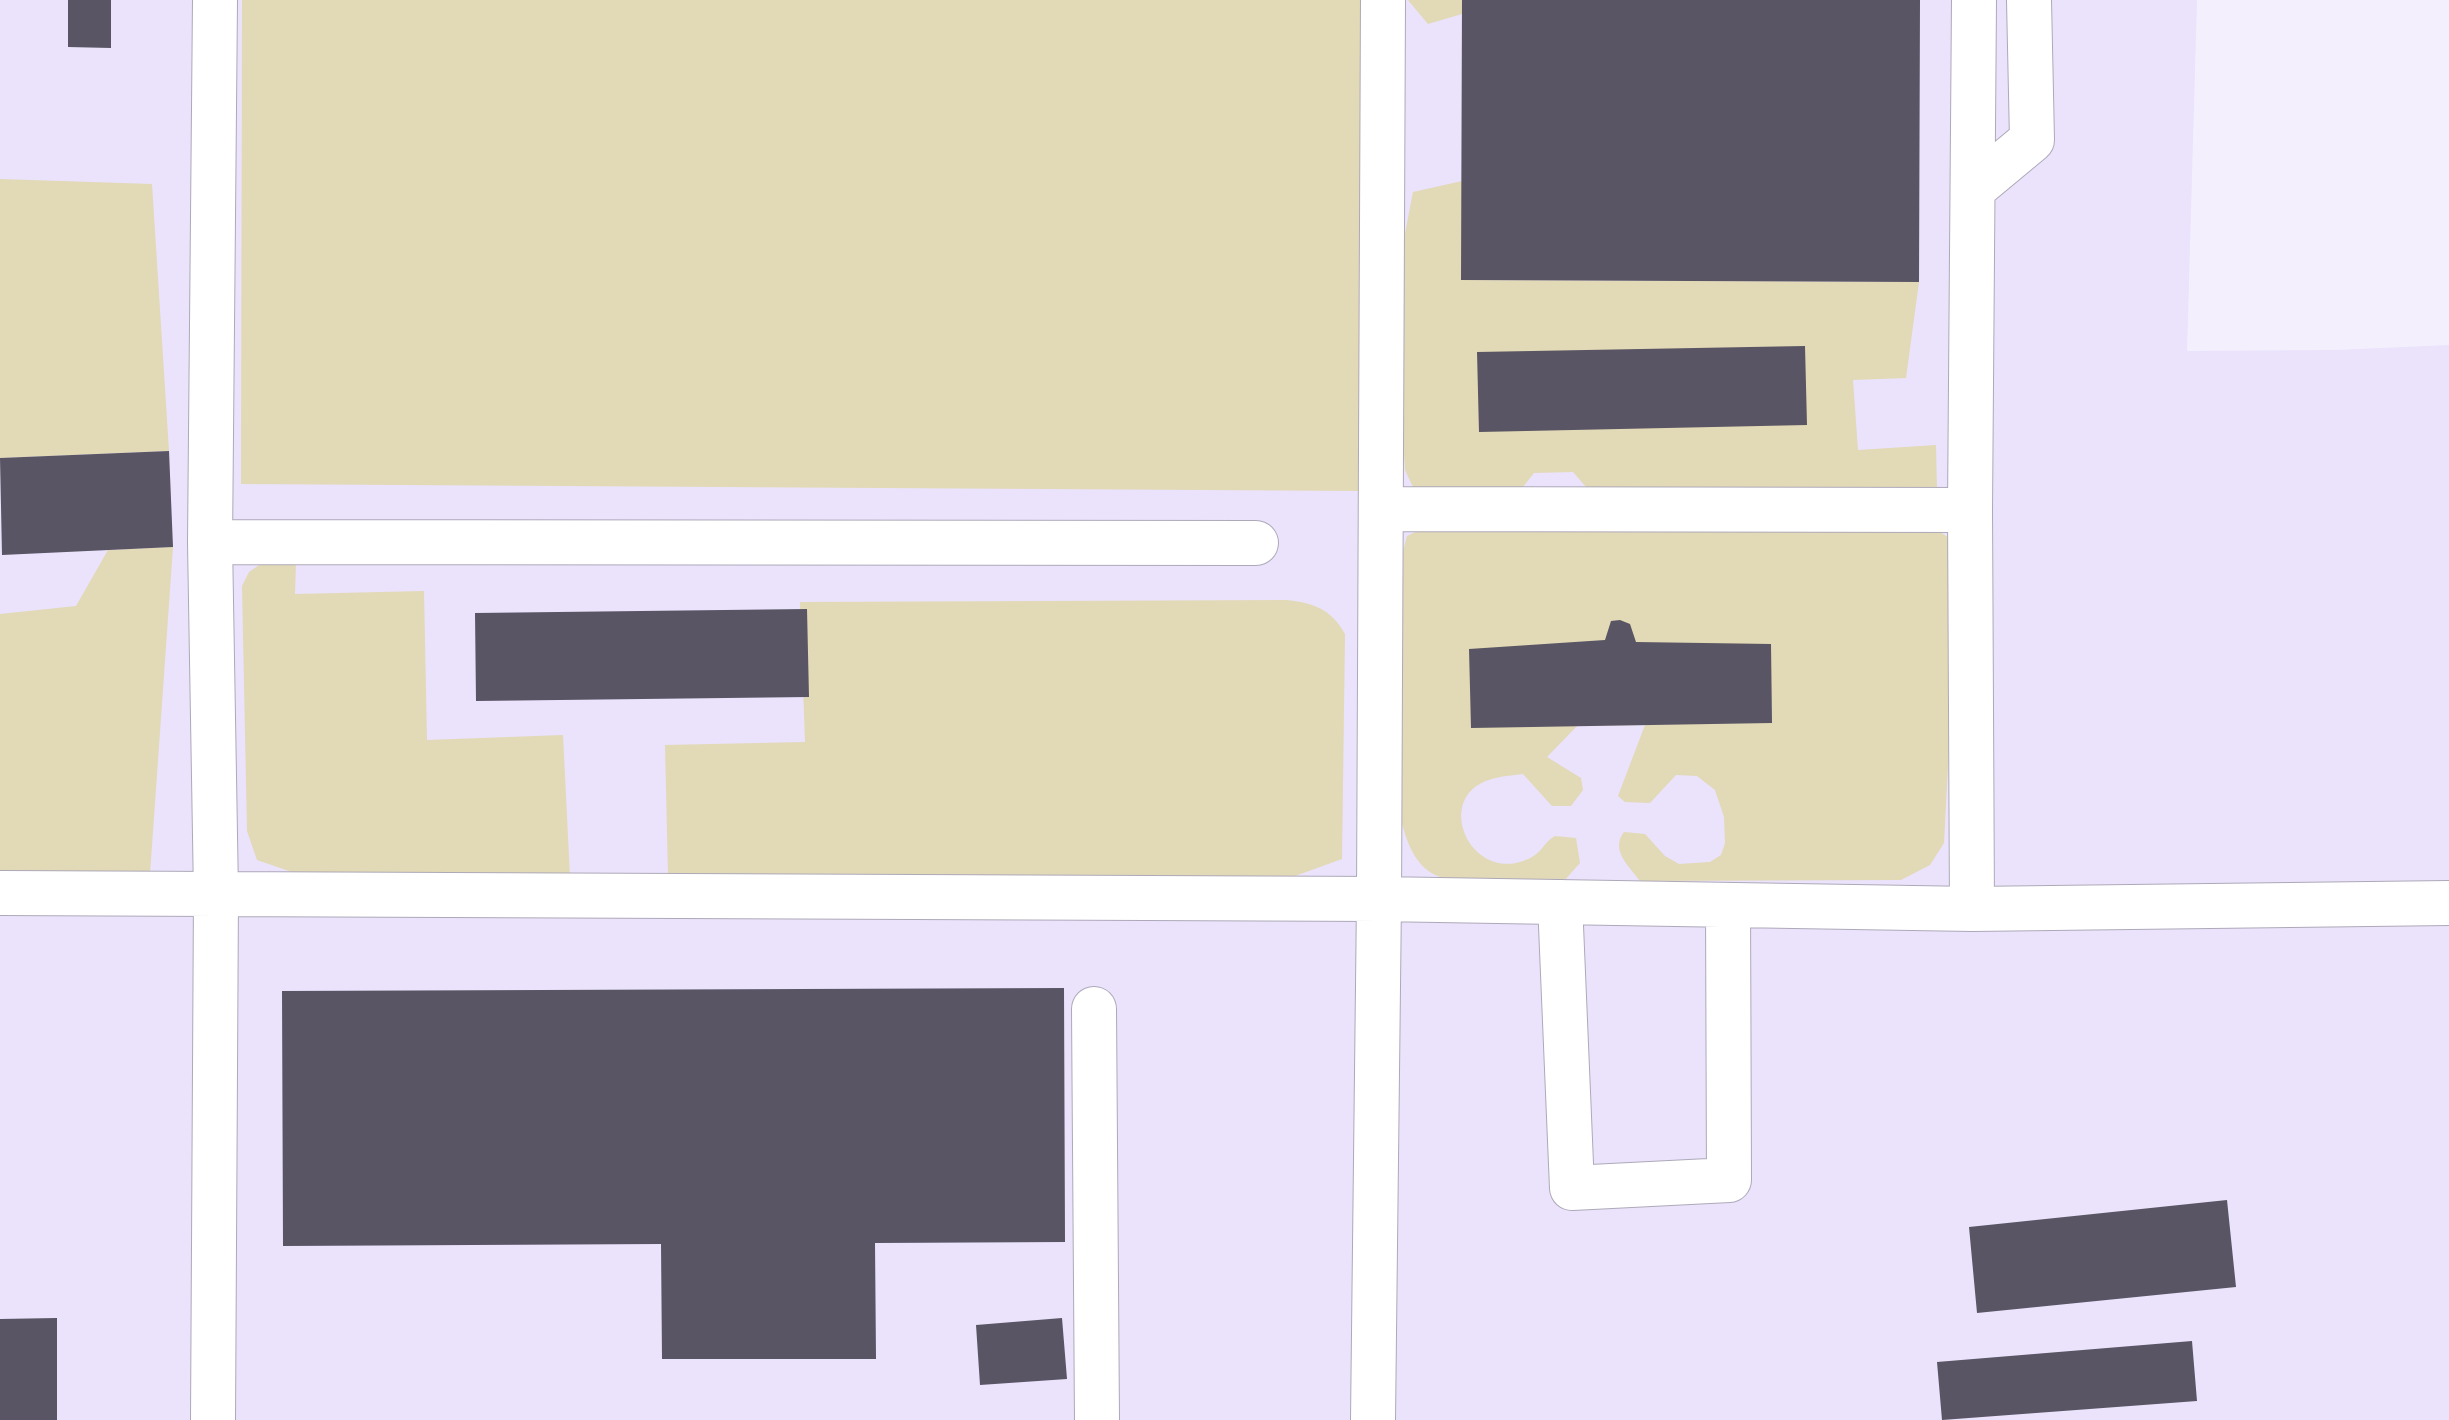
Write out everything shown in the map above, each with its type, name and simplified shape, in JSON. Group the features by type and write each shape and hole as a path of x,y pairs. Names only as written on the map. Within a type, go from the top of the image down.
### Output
{"lane":[{"path":"193,1420 213,1420 216,894 210,542 215,0"},
{"path":"1373,1420 1383,0"},
{"path":"1972,909 1970,510 1974,0"},
{"path":"1973,189 2032,140 2029,0"},
{"path":"1381,509 1970,510"},
{"path":"210,542 1256,543"},
{"path":"0,893 1379,899 1972,909 2449,903"},
{"path":"1560,902 1572,1188 1729,1180 1728,905"},
{"path":"1094,1009 1097,1420"}],"shaded area":[{"path":"0,0 2197,0 2187,351 2336,350 2449,345 2449,1420 0,1420"},
{"path":"242,0 1365,0 1362,491 241,484"},
{"path":"1408,0 1462,0 1462,14 1428,24"},
{"path":"0,179 152,184 169,451 0,458"},
{"path":"1462,181 1462,280 1919,282 1906,378 1853,380 1858,450 1936,445 1937,491 1593,495 1573,472 1534,473 1515,497 1434,495 1413,487 1405,470 1402,424 1403,244 1413,192"},
{"path":"1431,525 1936,529 1952,540 1959,555 1944,843 1930,865 1901,880 1640,881 1620,851 1620,839 1624,832 1645,834 1665,856 1679,864 1710,862 1721,855 1725,843 1724,817 1715,790 1697,776 1676,775 1650,803 1625,802 1618,796 1645,725 1577,726 1547,757 1581,778 1583,790 1571,806 1552,806 1523,774 1486,781 1475,787 1465,799 1461,814 1463,829 1481,855 1496,862 1513,863 1532,857 1555,836 1576,838 1580,863 1563,882 1472,883 1454,881 1426,869 1412,850 1399,813 1401,559 1407,536"},
{"path":"173,547 150,874 0,871 0,614 76,606 108,550"},
{"path":"268,559 296,562 295,594 424,591 427,740 563,735 570,877 312,879 257,860 247,831 242,586 249,572"},
{"path":"1286,600 1305,603 1328,613 1345,634 1342,859 1295,876 668,877 665,745 805,742 800,602"}],"building":[{"path":"68,0 111,0 111,48 68,47"},
{"path":"1462,0 1920,0 1919,282 1461,280"},
{"path":"1805,346 1807,425 1479,432 1477,352"},
{"path":"169,451 173,547 2,555 0,458"},
{"path":"807,609 809,697 476,701 475,613"},
{"path":"1611,621 1630,624 1636,642 1771,644 1772,723 1471,728 1469,649 1605,640"},
{"path":"1064,988 1065,1242 875,1243 876,1359 662,1359 661,1244 283,1246 282,991"},
{"path":"2227,1200 2236,1287 1977,1313 1969,1227"},
{"path":"57,1318 57,1420 0,1420 0,1319"},
{"path":"1062,1318 1067,1379 980,1385 976,1325"},
{"path":"2192,1341 2197,1401 1942,1420 1937,1362"}]}
